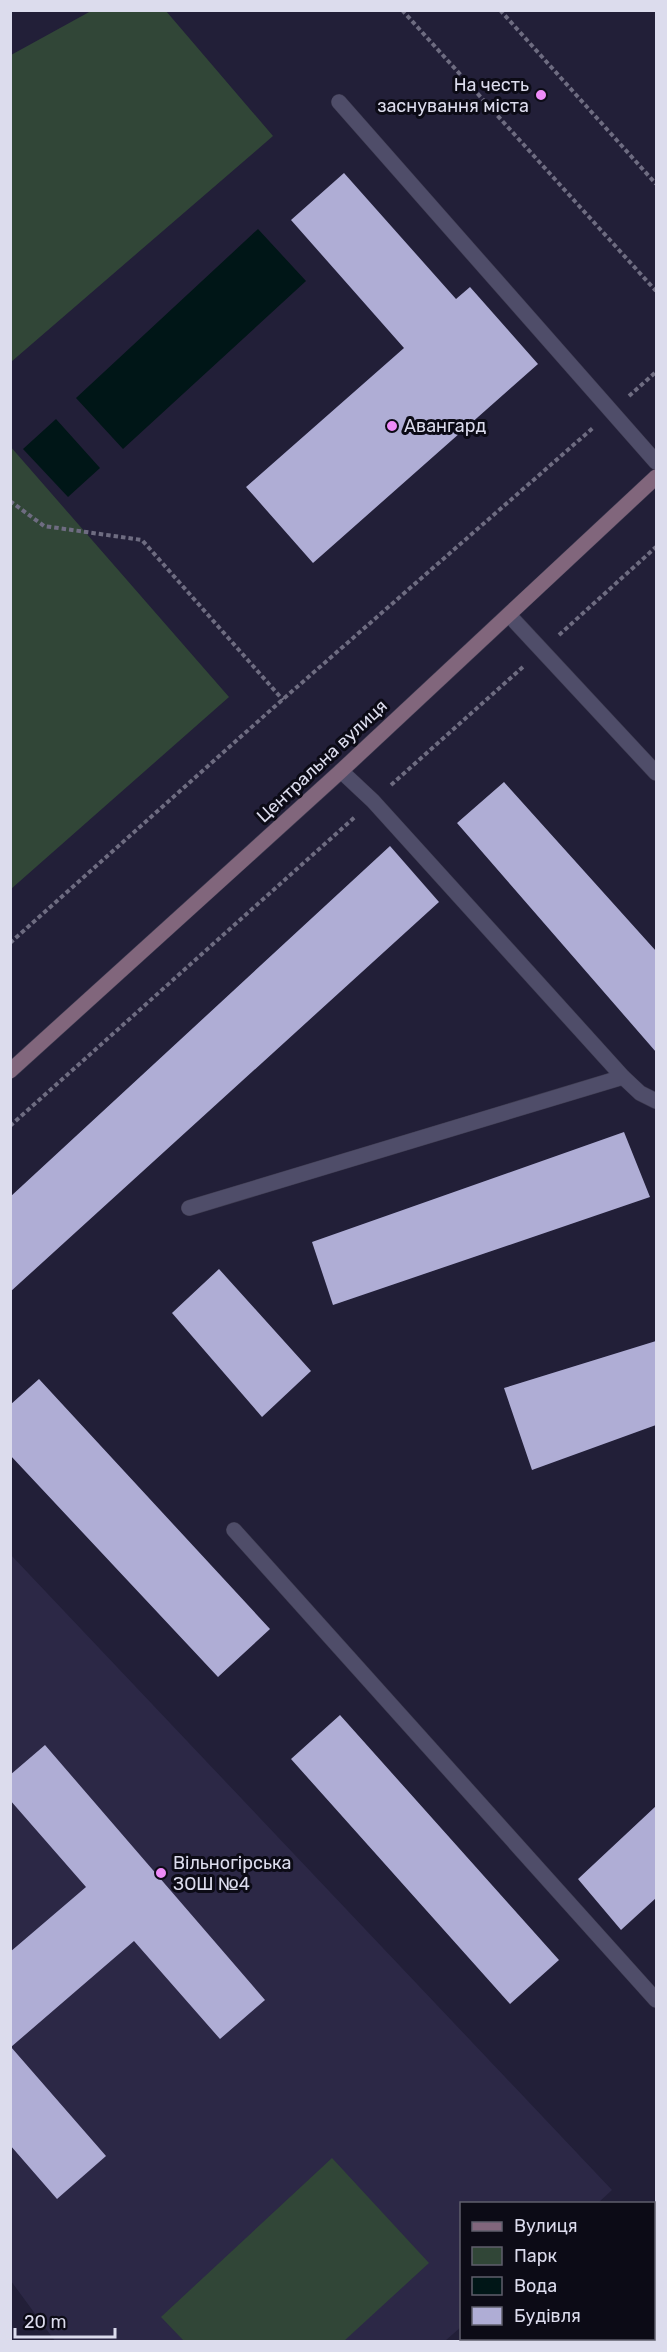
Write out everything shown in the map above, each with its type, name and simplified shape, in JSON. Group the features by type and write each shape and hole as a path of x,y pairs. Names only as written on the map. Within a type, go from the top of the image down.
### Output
{"main road":[{"name":"Центральна вулиця","path":"10,1071 341,771 657,477"}],"street":[{"path":"339,102 657,462"},
{"path":"509,615 657,773"},
{"path":"341,771 373,801 623,1077 640,1093 657,1101"},
{"path":"189,1208 623,1077"},
{"path":"234,1530 657,2000"}],"path":[{"path":"402,10 657,291"},
{"path":"500,10 657,184"},
{"path":"10,944 283,700 657,372"},
{"path":"10,501 44,526 142,540 283,700"},
{"path":"10,1126 657,548"}],"shaded area":[{"name":"Вільногірська ЗОШ №4","path":"11,1555 612,2190 599,2202 460,2202 460,2328 445,2341 55,2341 11,2281"}],"green space":[{"path":"91,11 166,11 273,136 11,362 11,55"},
{"path":"10,446 229,697 11,889 10,889"},
{"path":"332,2158 429,2263 344,2341 184,2341 161,2317"}],"water":[{"path":"258,229 306,281 123,449 76,398"},
{"path":"56,419 100,468 68,497 23,449"}],"building":[{"name":"Авангард","path":"344,173 456,299 470,287 538,364 313,563 246,487 404,348 291,220"},
{"path":"504,782 656,951 656,1052 457,823"},
{"path":"390,846 439,902 10,1292 10,1197"},
{"path":"624,1132 650,1197 333,1305 312,1242"},
{"path":"219,1269 311,1371 262,1417 172,1313"},
{"path":"656,1341 656,1425 532,1470 504,1388"},
{"path":"39,1379 270,1629 218,1677 10,1455 10,1405"},
{"path":"340,1715 559,1960 510,2004 291,1759"},
{"path":"45,1745 265,2000 220,2039 134,1941 11,2047 106,2156 57,2199 10,2145 10,1952 86,1887 10,1800 10,1775"},
{"path":"656,1806 656,1898 621,1930 578,1879"}],"place":[{"name":"На честь заснування міста","path":"541,95"},
{"name":"Авангард","path":"392,426"},
{"name":"Вільногірська ЗОШ №4","path":"161,1873"}]}
